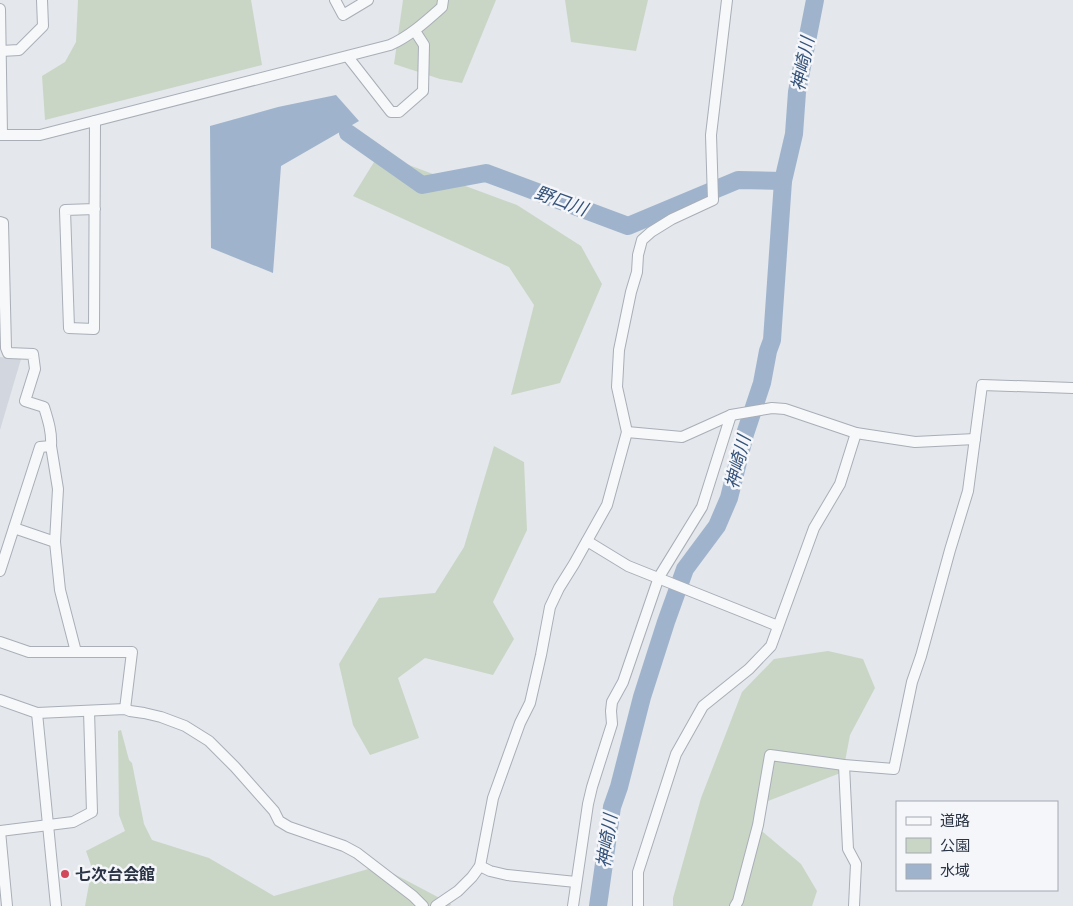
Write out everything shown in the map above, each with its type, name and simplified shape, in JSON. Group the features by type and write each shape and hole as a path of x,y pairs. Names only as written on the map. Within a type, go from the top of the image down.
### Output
{"street":[{"path":"1,51 19,50 43,26 42,0"},
{"path":"335,0 344,15 368,0"},
{"path":"0,9 1,136 40,135 390,46 415,31 442,7 442,0"},
{"path":"436,906 458,891 480,866 493,798 520,723 530,703 538,672 550,606 558,588 607,506 627,432 617,388 619,350 631,292 638,272 638,255 642,240 672,219 713,200 711,135 727,0"},
{"path":"348,57 391,112 399,112 423,91 424,45 415,31"},
{"path":"95,121 95,209 94,329 69,328 65,210 95,209"},
{"path":"0,222 3,223 3,347 8,353 33,354 34,369 25,401 44,407 52,438 51,446 58,489 55,542 60,590 76,652"},
{"path":"735,906 738,901 758,825 770,755 894,769 912,682 968,491 982,385 1073,388"},
{"path":"627,432 682,437 730,415 772,408 785,409 856,433 915,442 975,439"},
{"path":"573,906 588,804 612,724 612,702 624,682 659,577 702,507 730,415"},
{"path":"638,906 638,872 676,754 703,706 749,669 771,646 814,528 840,484 856,433"},
{"path":"0,571 40,447 51,446"},
{"path":"14,528 55,542"},
{"path":"587,541 628,566 778,626"},
{"path":"0,642 29,652 132,652 125,709"},
{"path":"0,700 37,713 125,709 161,717 185,726 209,740 274,811 280,821 289,827 344,846 357,853 414,896 423,906"},
{"path":"7,906 0,831 73,822 92,812 89,711"},
{"path":"37,713 56,906"},
{"path":"844,764 848,849 856,864 854,906"},
{"path":"480,866 490,872 507,875 576,882"}],"shaded area":[{"path":"0,357 21,359 0,430"}],"green space":[{"path":"78,0 251,0 262,65 45,120 42,76 65,62 76,42"},
{"path":"403,0 496,0 462,83 440,79 394,64"},
{"path":"565,0 648,0 636,51 571,42"},
{"path":"379,154 517,205 581,246 602,284 560,383 511,395 534,305 509,267 353,196"},
{"path":"494,446 524,462 527,530 493,602 514,639 493,675 425,658 398,678 419,738 370,755 353,725 339,664 379,598 435,593 464,547"},
{"path":"828,651 863,659 875,688 850,735 843,772 768,801 758,828 801,864 817,891 812,906 673,906 673,898 701,798 742,692 774,659"},
{"path":"121,730 129,760 132,763 144,824 152,840 209,858 274,896 379,866 451,904 450,906 85,906 92,868 86,851 125,831 119,815 118,731"}],"water":[{"path":"336,95 359,121 281,166 273,273 211,248 210,126 278,107"}],"waterway":[{"name":"神崎川","path":"598,906 612,807 642,697 685,569 717,526 729,498 745,434 762,383 772,340 783,181 794,134 797,92 815,0"},
{"name":"野口川","path":"348,133 422,185 486,173 628,226 738,180 783,181"}],"place":[{"name":"七次台会館","path":"65,874"}]}
